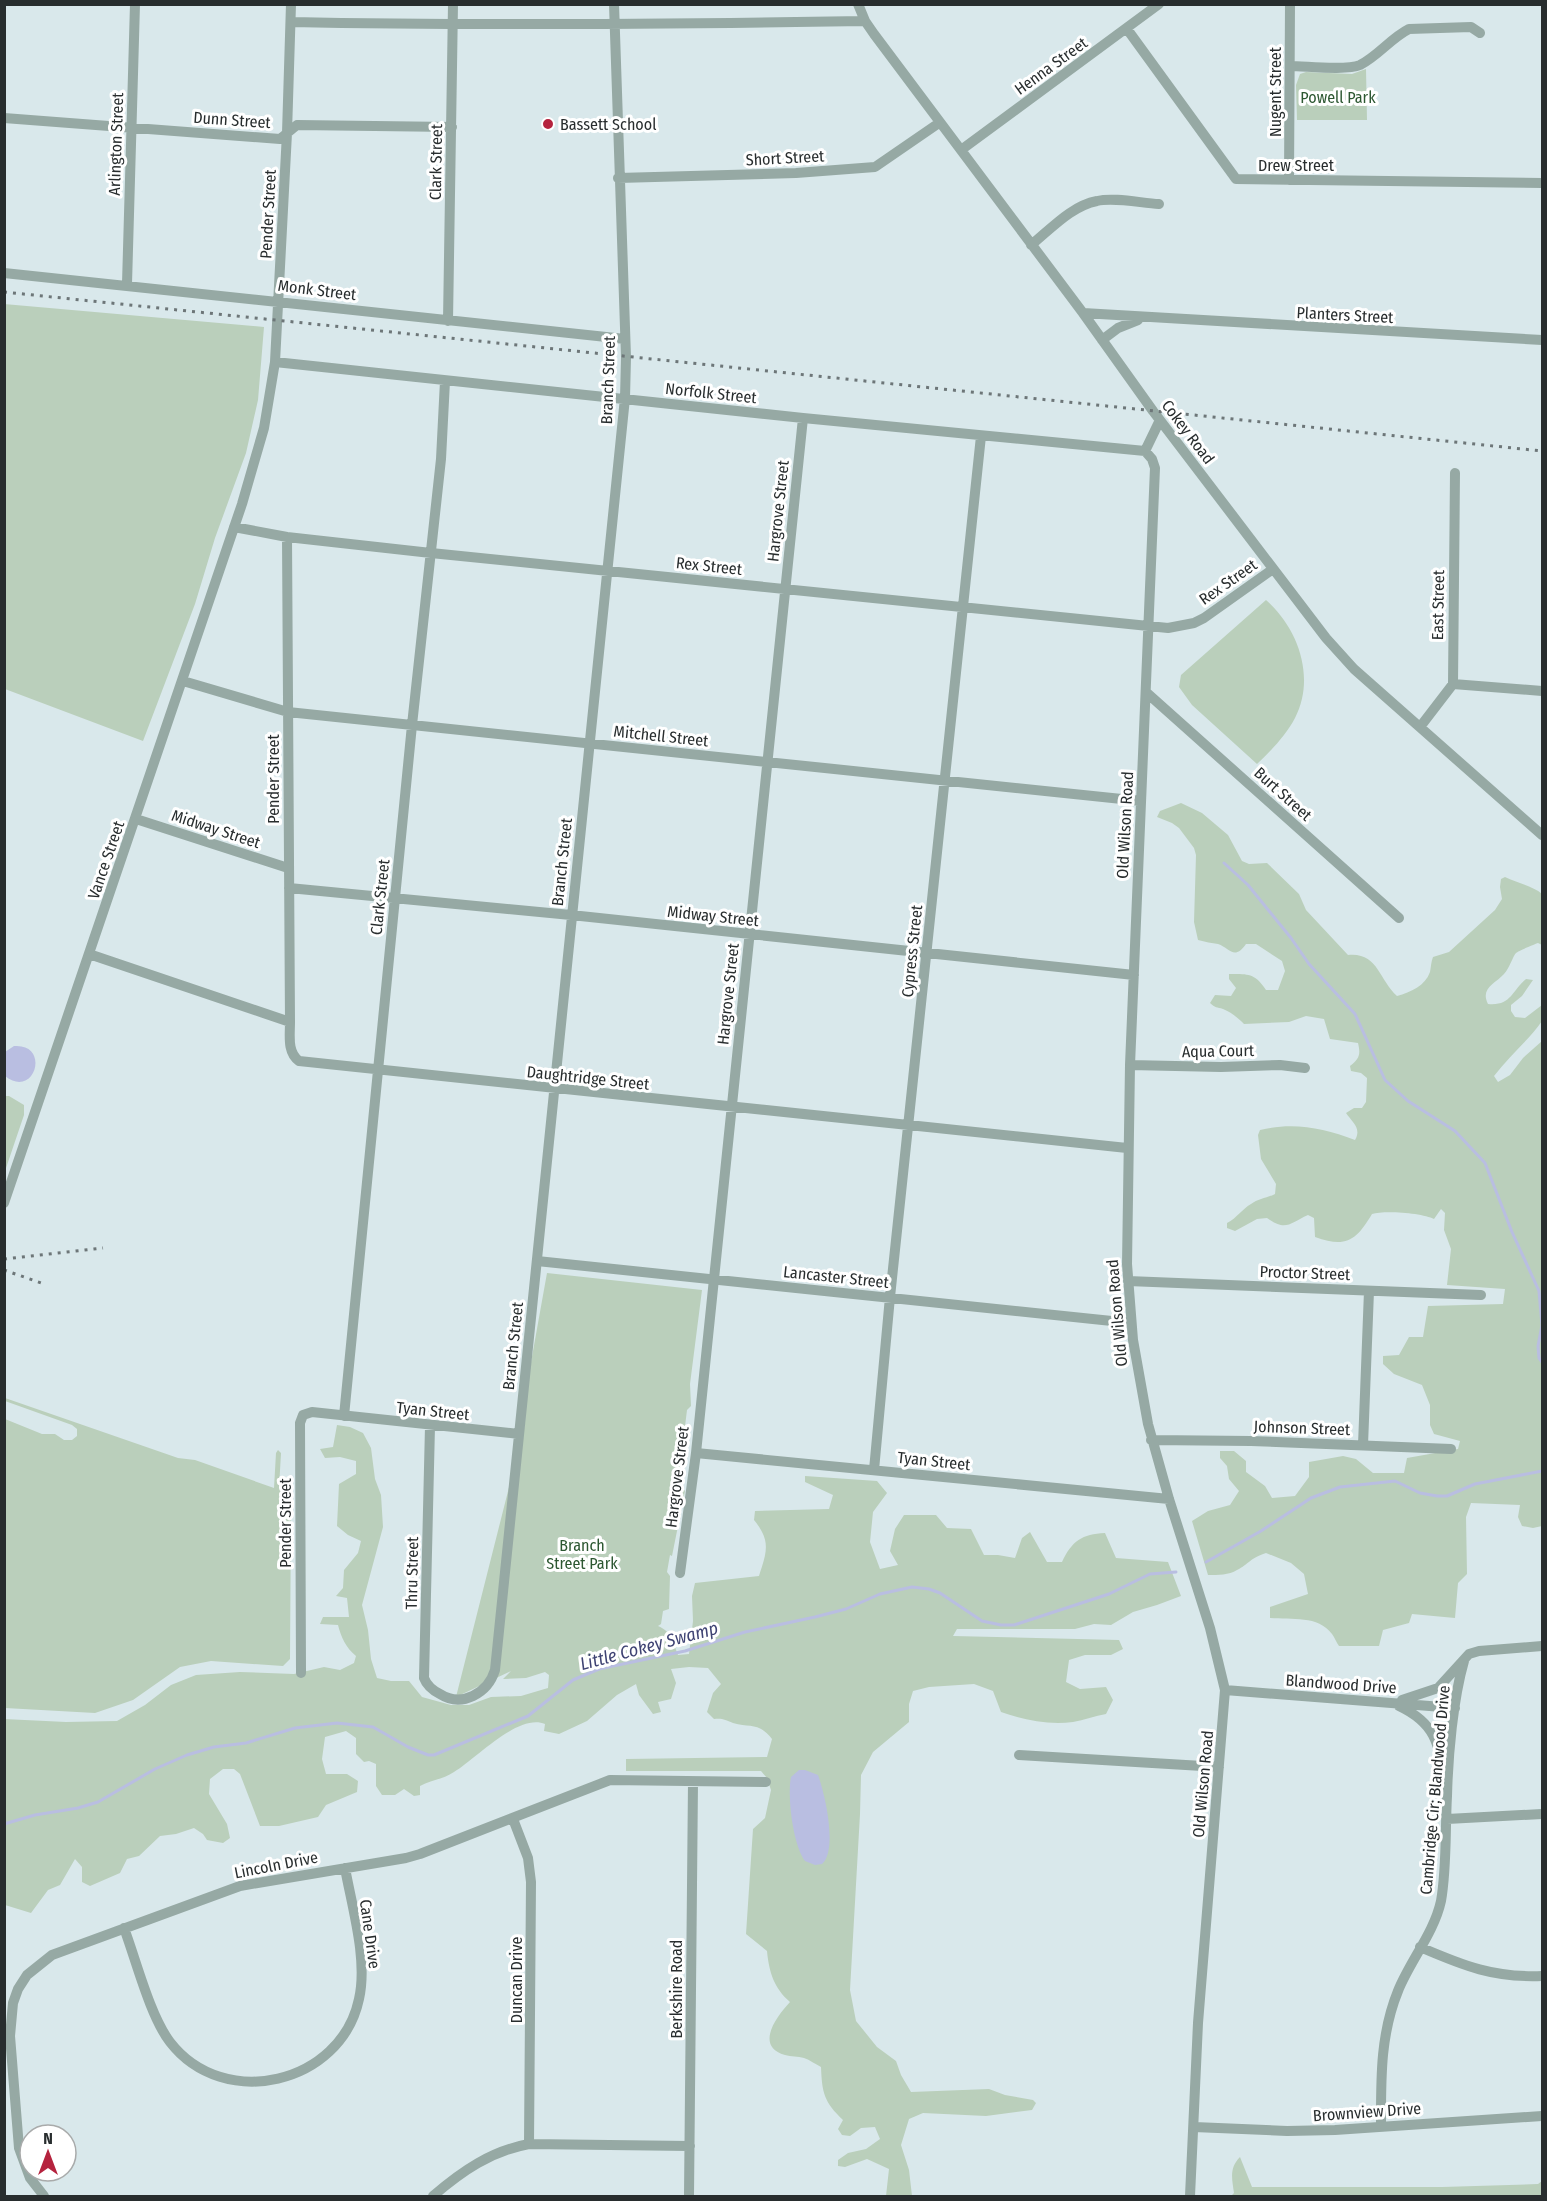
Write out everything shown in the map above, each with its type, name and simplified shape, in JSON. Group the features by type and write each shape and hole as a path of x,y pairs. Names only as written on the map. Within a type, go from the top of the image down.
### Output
{"street":[{"name":"Arlington Street","path":"127,284 135,4"},
{"name":"Pender Street","path":"234,527 264,428 275,362 291,4"},
{"name":"Clark Street","path":"448,321 453,4"},
{"name":"Branch Street","path":"458,1700 472,1697 483,1689 492,1681 495,1670 625,398 614,4"},
{"name":"Cokey Road","path":"858,4 865,21 939,123 1083,313 1160,420 1340,655 1542,835"},
{"name":"Henna Street","path":"961,150 1159,4"},
{"name":"Nugent Street","path":"1289,180 1290,4"},
{"path":"292,21 454,25 865,21"},
{"path":"1290,66 1349,67 1359,65 1400,33 1409,29 1471,27 1480,33"},
{"name":"Drew Street","path":"1127,29 1236,179 1542,183"},
{"name":"Dunn Street","path":"4,118 280,139 297,124 452,127"},
{"name":"Short Street","path":"618,178 754,175 874,167 939,123"},
{"path":"1031,245 1072,211 1085,204 1099,200 1159,204"},
{"name":"Monk Street","path":"4,273 127,284 625,339"},
{"name":"Planters Street","path":"1083,313 1542,340"},
{"name":"Planters Street","path":"1102,340 1126,324 1147,318"},
{"name":"Norfolk Street","path":"275,362 803,418 1145,451"},
{"name":"Clark Street","path":"344,1416 431,553 445,381"},
{"name":"Hargrove Street","path":"680,1573 696,1453 803,418"},
{"path":"1145,451 1160,420"},
{"name":"Cypress Street","path":"874,1470 890,1297 981,436"},
{"name":"Old Wilson Road","path":"1145,451 1152,459 1155,468 1127,1148 1128,1281 1136,1359 1151,1440 1210,1628 1225,1690 1198,2023 1190,2196"},
{"name":"East Street","path":"1452,684 1455,473"},
{"name":"Rex Street","path":"234,527 287,537 431,553 1168,628 1194,623 1273,569"},
{"name":"Vance Street","path":"4,1203 234,527"},
{"name":"Pender Street","path":"287,537 290,1022"},
{"name":"Mitchell Street","path":"183,681 288,712 1141,801"},
{"path":"1420,727 1452,684 1542,691"},
{"name":"Burt Street","path":"1147,693 1399,918"},
{"name":"Midway Street","path":"136,819 288,868"},
{"name":"Midway Street","path":"289,888 571,915 1134,975"},
{"path":"89,954 290,1022"},
{"name":"Daughtridge Street","path":"290,1022 290,1051 299,1061 1127,1148"},
{"name":"Aqua Court","path":"1130,1065 1221,1067 1280,1065 1305,1068"},
{"name":"Lancaster Street","path":"537,1261 1131,1323"},
{"name":"Proctor Street","path":"1128,1281 1481,1295"},
{"path":"1364,1445 1369,1291"},
{"name":"Pender Street","path":"301,1672 300,1423 303,1415 312,1412 344,1416"},
{"name":"Tyan Street","path":"344,1416 519,1434"},
{"name":"Thru Street","path":"430,1426 424,1678 426,1684 437,1693 458,1700"},
{"name":"Johnson Street","path":"1151,1440 1451,1449"},
{"name":"Tyan Street","path":"696,1453 1168,1499"},
{"path":"1390,1702 1416,1697 1438,1688 1469,1654 1479,1651 1542,1646"},
{"name":"Cambridge Cir; Blandwood Drive","path":"1381,2126 1381,2070 1386,2033 1398,1991 1436,1919 1440,1902 1455,1708 1464,1661"},
{"name":"Blandwood Drive","path":"1225,1690 1455,1708"},
{"path":"1390,1702 1414,1714 1431,1729 1438,1747 1447,1796"},
{"path":"1019,1755 1219,1767"},
{"name":"Lincoln Drive","path":"44,2196 30,2178 20,2148 10,2036 13,2003 18,1989 27,1975 52,1954 240,1886 406,1858 513,1820 610,1780 766,1782"},
{"name":"Berkshire Road","path":"689,2196 693,1782"},
{"path":"1447,1819 1542,1814"},
{"name":"Duncan Drive","path":"513,1820 528,1857 531,1882 530,2144"},
{"name":"Cane Drive","path":"124,1928 161,2030 183,2057 220,2077 239,2082 259,2083 279,2079 297,2074 315,2064 331,2051 354,2018 360,1997 360,1951 345,1868"},
{"path":"1420,1947 1496,1975 1542,1976"},
{"name":"Brownview Drive","path":"1194,2127 1287,2131 1335,2130 1542,2116"},
{"path":"433,2196 482,2159 516,2146 530,2144 690,2146"}],"green space":[{"name":"Powell Park","path":"1366,69 1367,120 1297,120 1296,85 1300,74 1306,72 1352,74"},
{"path":"4,304 264,327 258,400 246,453 215,538 195,604 143,741 5,689"},
{"path":"1266,600 1287,624 1295,639 1300,654 1304,686 1295,718 1278,743 1257,764 1192,705 1179,687 1181,675"},
{"path":"1181,803 1202,813 1228,835 1242,861 1249,864 1267,863 1299,894 1306,910 1348,955 1358,955 1372,962 1397,996 1421,985 1428,977 1433,957 1449,952 1495,910 1502,899 1501,879 1505,877 1542,894 1542,945 1538,943 1516,953 1506,972 1487,990 1486,999 1488,1004 1502,1003 1526,979 1533,980 1522,996 1511,1005 1511,1011 1515,1017 1525,1018 1542,1005 1542,1021 1494,1076 1498,1082 1510,1075 1523,1058 1542,1041 1542,1526 1533,1528 1522,1526 1518,1517 1520,1505 1471,1503 1466,1517 1467,1574 1458,1583 1455,1618 1412,1614 1409,1623 1383,1630 1379,1646 1339,1646 1332,1634 1320,1624 1304,1620 1270,1618 1270,1607 1308,1594 1304,1574 1291,1563 1266,1553 1234,1572 1208,1575 1192,1521 1208,1511 1230,1505 1239,1491 1229,1479 1227,1466 1220,1458 1220,1451 1234,1451 1246,1461 1246,1472 1265,1486 1272,1498 1295,1496 1309,1477 1309,1462 1343,1456 1356,1459 1373,1473 1404,1473 1407,1458 1458,1449 1460,1441 1434,1434 1430,1425 1430,1405 1422,1385 1394,1374 1383,1364 1383,1356 1399,1355 1409,1337 1423,1337 1428,1306 1503,1304 1505,1289 1447,1285 1451,1249 1444,1230 1445,1213 1441,1209 1434,1219 1403,1213 1372,1214 1361,1231 1342,1242 1315,1237 1314,1218 1308,1215 1288,1225 1279,1225 1267,1218 1257,1219 1235,1231 1227,1228 1227,1223 1248,1206 1275,1194 1276,1184 1261,1159 1258,1135 1260,1130 1297,1126 1331,1132 1355,1140 1357,1129 1346,1113 1354,1108 1362,1108 1366,1102 1367,1078 1361,1073 1351,1071 1350,1066 1358,1056 1358,1043 1330,1039 1324,1019 1306,1016 1289,1022 1244,1024 1229,1012 1210,1003 1215,995 1231,996 1236,988 1229,979 1229,974 1254,977 1266,990 1278,990 1285,971 1282,961 1256,944 1246,944 1235,953 1218,944 1198,940 1194,922 1196,855 1194,848 1179,828 1157,817 1160,811"},
{"path":"5,1096 24,1105 24,1115 5,1171"},
{"name":"Branch Street Park","path":"547,1273 702,1290 690,1384 691,1406 687,1410 678,1483 685,1491 667,1572 670,1576 669,1609 663,1611 661,1624 658,1626 669,1634 678,1655 689,1654 693,1621 692,1596 695,1583 759,1576 766,1546 763,1534 754,1520 755,1511 829,1509 833,1495 805,1482 805,1476 877,1481 887,1493 873,1512 870,1542 880,1569 898,1565 890,1551 895,1529 904,1515 936,1515 947,1528 971,1529 984,1555 1015,1558 1022,1538 1030,1532 1047,1562 1062,1562 1079,1540 1090,1535 1105,1533 1116,1558 1168,1562 1181,1596 1133,1612 1111,1625 1094,1624 1075,1629 957,1629 953,1636 1119,1640 1123,1649 1111,1655 1085,1655 1069,1660 1066,1682 1080,1689 1106,1687 1113,1700 1106,1714 1073,1722 1036,1721 1001,1712 993,1691 974,1684 929,1687 913,1691 909,1704 909,1722 873,1752 861,1775 850,1990 856,2021 877,2047 896,2061 911,2092 989,2089 1005,2095 1033,2100 1036,2103 1032,2110 986,2116 923,2113 909,2119 901,2145 909,2170 912,2196 886,2196 889,2169 867,2159 845,2167 838,2166 838,2160 848,2153 866,2149 880,2139 875,2127 861,2128 850,2136 842,2135 838,2129 843,2120 825,2096 821,2067 804,2058 785,2055 776,2051 771,2045 771,2030 779,2015 790,2002 773,1979 767,1951 746,1934 753,1829 765,1818 771,1790 767,1778 761,1771 626,1771 626,1759 767,1757 772,1739 763,1730 754,1726 714,1719 707,1712 713,1693 721,1684 708,1668 671,1669 676,1683 671,1699 658,1702 661,1712 653,1714 639,1695 636,1684 617,1695 587,1721 559,1734 544,1731 545,1724 534,1722 522,1725 498,1739 450,1774 420,1786 420,1795 414,1796 404,1789 395,1795 382,1795 376,1786 376,1764 369,1761 364,1762 356,1754 356,1738 346,1731 325,1737 322,1759 326,1774 347,1774 358,1781 357,1792 326,1805 318,1817 279,1826 260,1826 240,1774 234,1769 223,1769 210,1779 209,1794 227,1824 230,1838 223,1843 207,1840 194,1828 160,1836 139,1856 127,1859 120,1873 90,1886 82,1882 82,1867 75,1859 60,1885 48,1890 31,1913 5,1905 4,1719 66,1722 117,1721 145,1705 171,1685 196,1675 240,1672 294,1674 324,1667 340,1670 354,1663 356,1656 344,1642 338,1625 320,1624 323,1617 349,1617 347,1598 336,1596 343,1588 344,1570 358,1553 361,1541 348,1535 337,1526 339,1484 356,1474 356,1461 340,1457 325,1458 320,1449 333,1447 337,1425 350,1427 363,1433 371,1448 375,1479 381,1495 383,1527 362,1605 368,1630 371,1659 377,1678 409,1681 422,1697 451,1705 469,1705 491,1697 521,1696 548,1688 549,1675 545,1672 526,1678 503,1679 511,1671 456,1697 525,1424 526,1390"},
{"path":"5,1398 178,1458 195,1460 274,1488 278,1450 281,1453 279,1488 291,1504 290,1659 283,1666 211,1661 180,1667 133,1700 95,1713 5,1708 5,1419 42,1434 55,1434 64,1440 72,1440 77,1436 77,1429 72,1425 5,1401"},
{"path":"1240,2157 1252,2187 1442,2187 1538,2184 1542,2181 1542,2196 1231,2196 1234,2193 1232,2178 1234,2165"}],"water":[{"path":"14,1046 25,1047 32,1053 35,1061 35,1069 24,1081 16,1081 5,1076 5,1052"},
{"path":"799,1770 818,1775 824,1795 830,1835 827,1857 822,1864 815,1865 805,1861 794,1832 790,1785 791,1777"}],"waterway":[{"path":"1224,863 1248,885 1309,964 1355,1014 1385,1080 1408,1101 1455,1131 1485,1163 1512,1232 1539,1291 1542,1325 1538,1346 1539,1358 1542,1362"},
{"name":"Little Cokey Swamp","path":"1206,1562 1261,1531 1311,1498 1340,1487 1395,1481 1420,1493 1447,1496 1475,1484 1542,1471"},
{"name":"Little Cokey Swamp","path":"4,1824 98,1802 155,1769 187,1755 214,1747 246,1743 295,1728 337,1723 373,1727 408,1747 434,1755 528,1716 573,1680 599,1669 685,1651 745,1632 846,1609 880,1594 912,1587 940,1593 982,1621 1014,1625 1109,1594 1150,1574 1176,1572"}],"railway":[{"path":"4,292 1542,451"},
{"path":"4,1259 103,1248"},
{"path":"4,1270 44,1284"}],"place":[{"name":"Bassett School","path":"548,124"}]}
